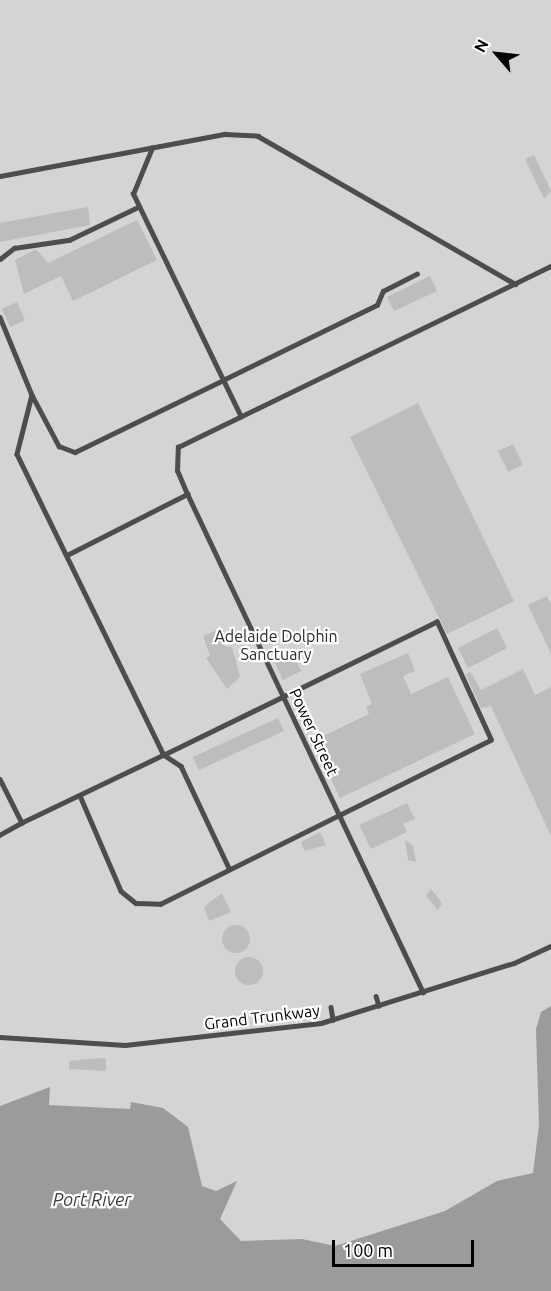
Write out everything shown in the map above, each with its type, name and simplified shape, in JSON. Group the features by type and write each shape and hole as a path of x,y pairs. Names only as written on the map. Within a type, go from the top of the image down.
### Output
{"lane":[{"path":"0,176 225,134 266,138 514,284"},
{"path":"152,148 136,178 138,207 241,417 551,266"},
{"path":"0,260 14,248 69,240 138,207"},
{"path":"0,317 32,395 59,446 75,452 377,305 383,291 417,274"},
{"path":"32,395 17,454 164,755 181,766 229,868"},
{"name":"Power Street","path":"241,417 178,447 177,471 423,993"},
{"path":"67,555 187,494"},
{"path":"0,835 81,798 437,622 491,740 339,812 160,904 136,903 121,891 81,798"},
{"path":"0,779 22,823"},
{"name":"Grand Trunkway","path":"0,1037 125,1045 333,1020 423,993 551,946"},
{"path":"376,996 379,1006"},
{"path":"331,1007 333,1020"}],"green space":[{"name":"Adelaide Dolphin Sanctuary","path":"0,0 551,0 551,1291 0,1291"}],"water":[{"name":"Port River","path":"551,1006 551,1291 0,1291 0,1106 50,1087 49,1105 130,1109 131,1102 163,1108 188,1127 202,1186 216,1191 237,1181 220,1219 241,1241 302,1239 335,1246 445,1211 497,1181 533,1173 539,1125 536,1029 541,1012"}],"building":[{"path":"534,155 551,191 544,199 525,159"},
{"path":"88,207 90,225 0,242 0,223"},
{"path":"137,220 157,260 73,301 61,276 24,294 15,260 36,249 48,263"},
{"path":"430,276 437,291 394,311 387,297"},
{"path":"17,302 25,320 10,327 2,309"},
{"path":"418,403 514,601 447,634 350,437"},
{"path":"513,444 523,465 508,472 498,451"},
{"path":"547,596 551,604 551,654 528,605"},
{"path":"497,628 507,648 468,668 458,648"},
{"path":"218,630 224,646 232,647 240,677 227,689 206,658 210,656 203,636"},
{"path":"408,653 415,671 403,676 411,694 448,677 475,734 340,798 313,741 369,714 366,707 372,704 360,674"},
{"path":"293,654 301,671 283,680 275,663"},
{"path":"523,669 535,695 551,687 551,836 491,706 481,708 466,675 470,671 481,690"},
{"path":"278,718 284,731 199,770 193,757"},
{"path":"407,803 415,819 403,824 407,832 371,849 359,825"},
{"path":"320,832 326,845 305,851 301,842"},
{"path":"405,840 413,846 416,862 408,860"},
{"path":"431,889 442,903 438,910 426,896"},
{"path":"222,893 231,912 209,921 204,907"},
{"path":"236,925 246,929 250,939 246,949 236,953 226,949 222,939 226,929"},
{"path":"249,957 259,961 263,971 259,981 249,985 239,981 235,971 239,961"},
{"path":"106,1059 106,1071 69,1069 69,1061"}]}
